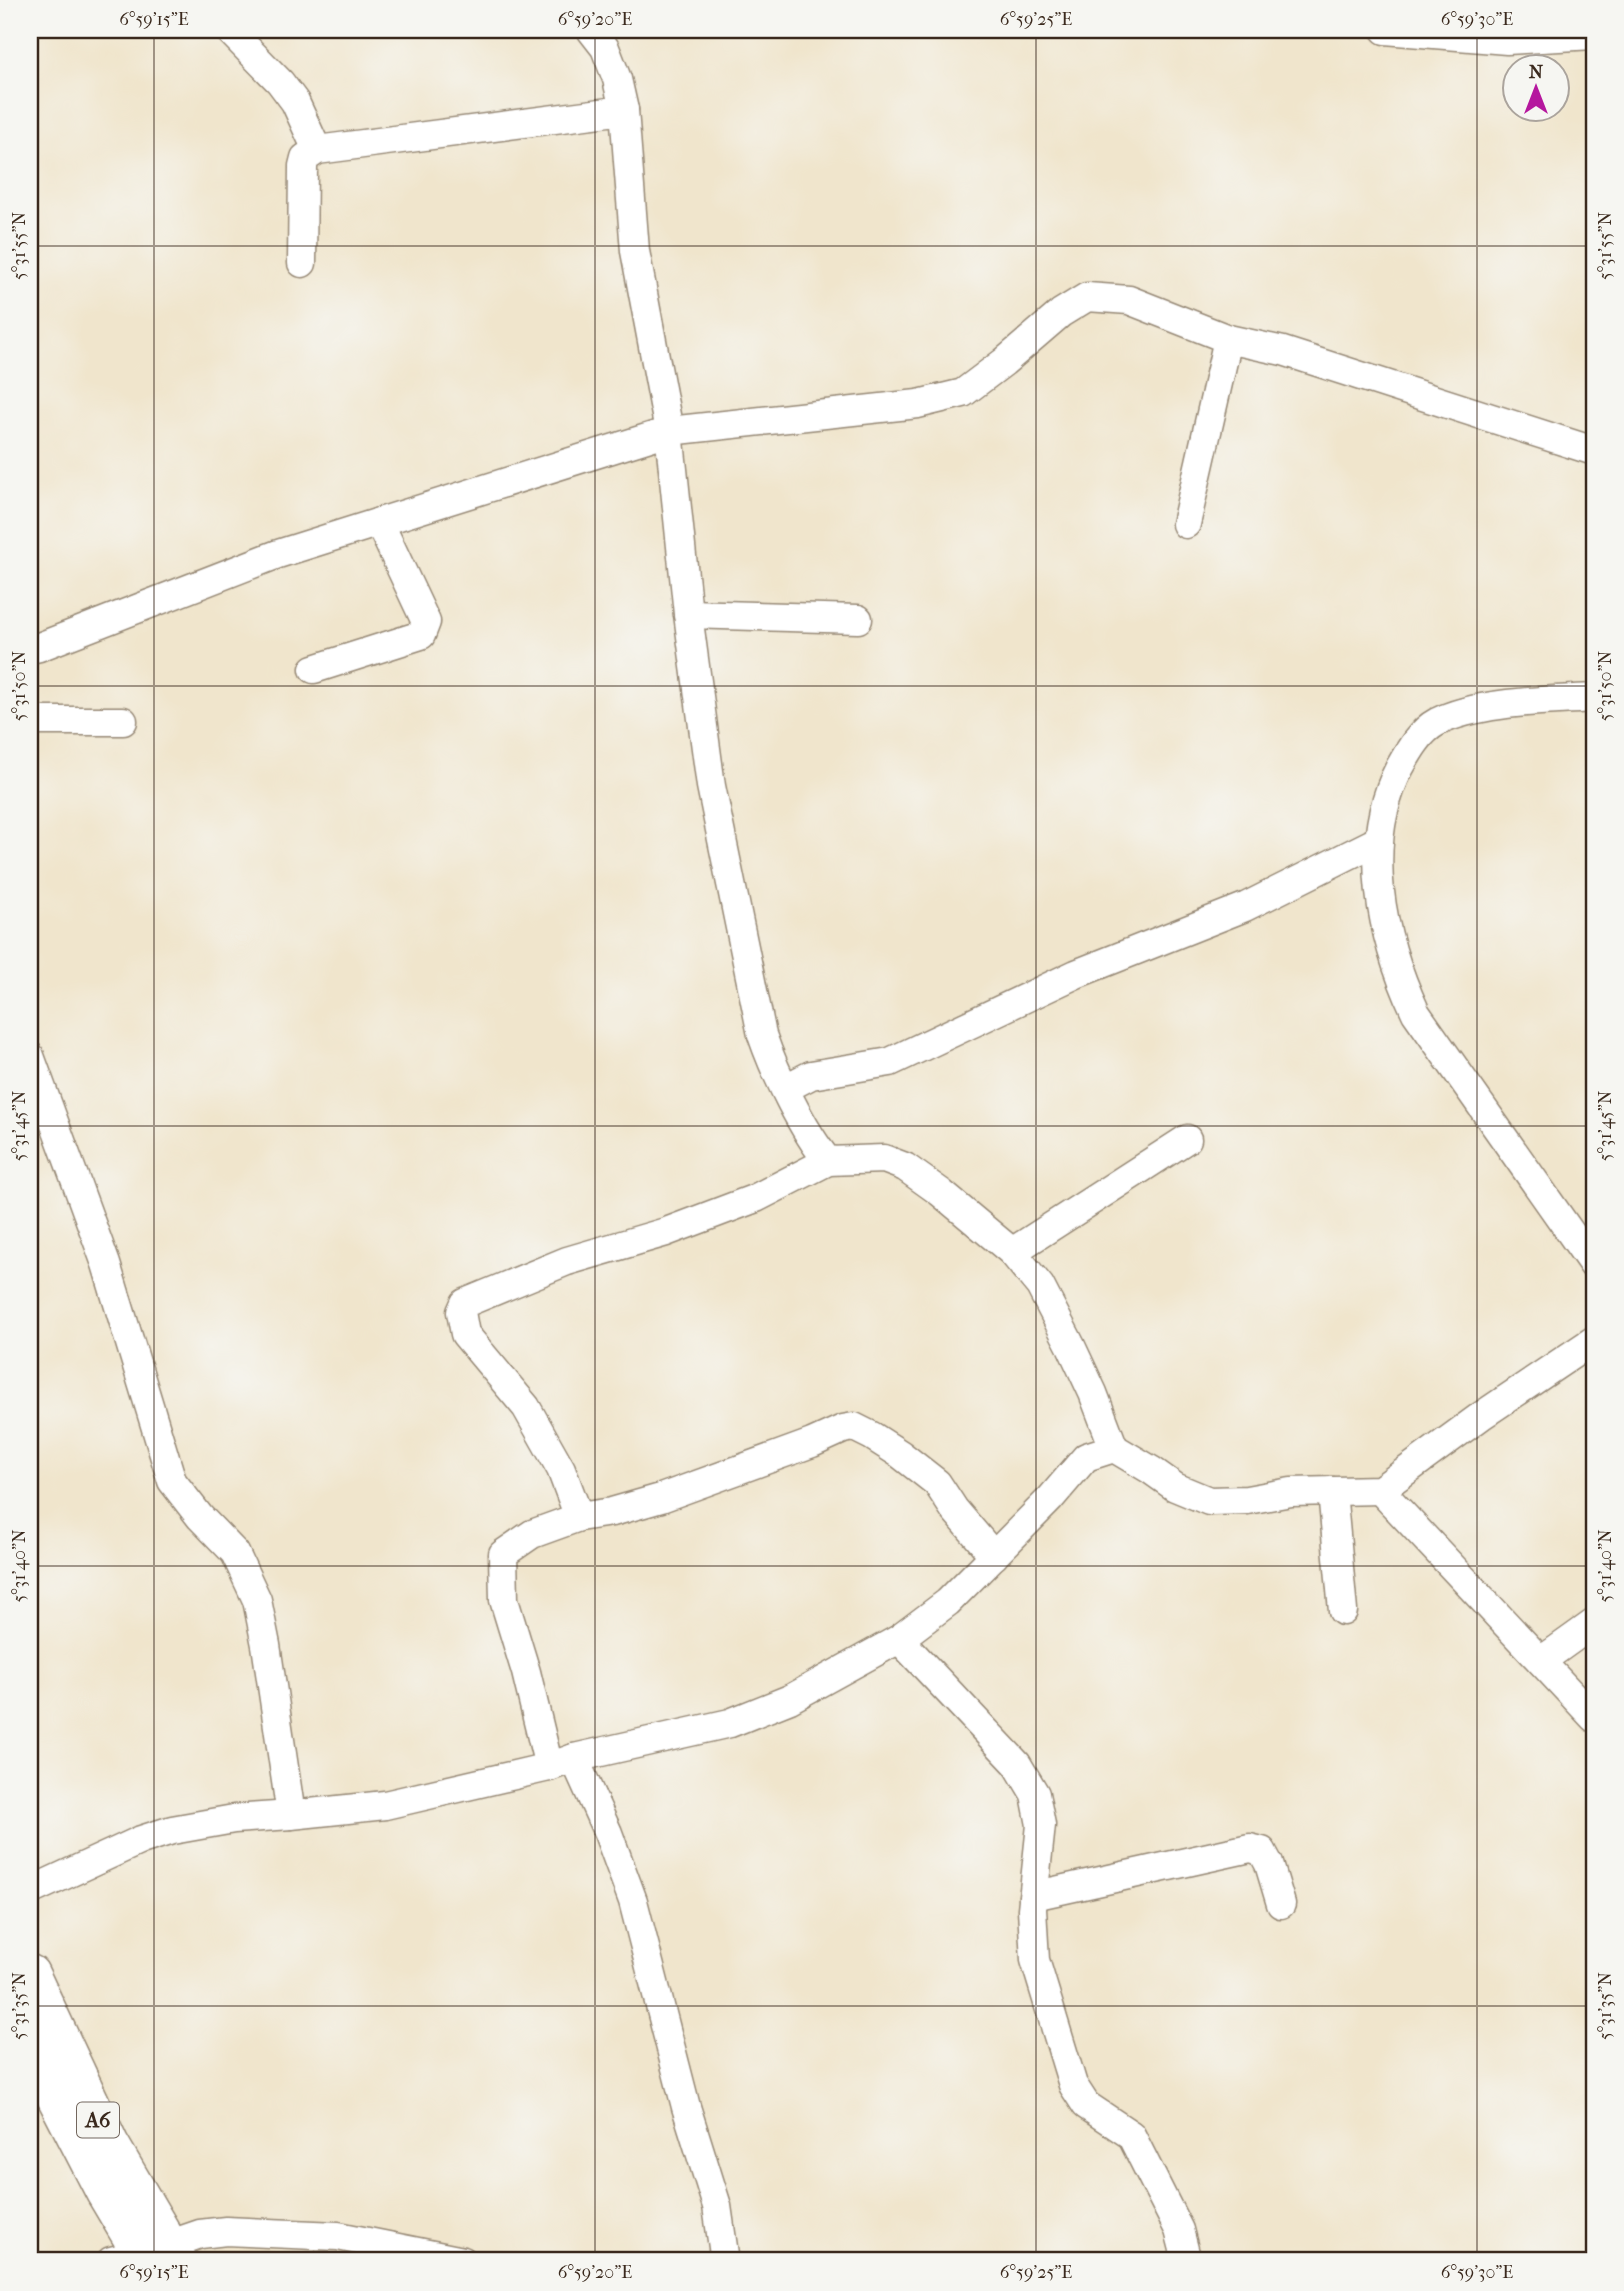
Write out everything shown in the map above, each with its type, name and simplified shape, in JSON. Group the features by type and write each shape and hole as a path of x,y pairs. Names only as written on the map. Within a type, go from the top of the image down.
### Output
{"highway":[{"name":"A6","path":"30,1974 109,2143 149,2256"},
{"name":"A6","path":"30,2041 105,2192 149,2256"}],"street":[{"path":"229,30 280,82 295,102 317,150"},
{"path":"591,30 605,48 617,79 624,110 635,251 669,431 688,614 711,786 751,983 762,1035 770,1057 816,1147 828,1161"},
{"path":"1385,30 1507,40 1594,35"},
{"path":"302,263 303,166 305,158 317,150 624,110"},
{"path":"30,649 278,554 669,431 918,404 963,393 1061,313 1087,297 1129,300 1227,339 1283,351 1594,452"},
{"path":"1186,524 1227,339"},
{"path":"314,669 421,635 426,622 379,522"},
{"path":"688,614 858,619"},
{"path":"1594,698 1518,703 1477,709 1436,723 1411,746 1397,773 1384,809 1377,841 1379,884 1388,929 1402,983 1416,1013 1594,1266"},
{"path":"30,721 123,721"},
{"path":"786,1088 811,1075 890,1062 1076,974 1245,907 1377,841"},
{"path":"30,1056 106,1264 172,1481 200,1517 235,1553 257,1600 292,1815"},
{"path":"1012,1252 1186,1139"},
{"path":"579,1517 561,1469 526,1407 464,1334 461,1312 466,1303 567,1261 666,1232 756,1198 828,1161 884,1159 905,1167 940,1192 1012,1252 1040,1286 1093,1393 1114,1448 1175,1487 1209,1502 1247,1500 1291,1492 1380,1490 1481,1416 1593,1342"},
{"path":"725,2261 717,2206 686,2107 633,1901 608,1833 562,1762 526,1672 504,1600 503,1554 532,1534 579,1517 612,1512 661,1498 854,1427 900,1454 937,1483 954,1509 994,1556"},
{"path":"30,1891 141,1840 172,1830 234,1819 385,1805 730,1723 790,1699 899,1639 948,1602 1050,1499 1086,1457 1114,1448"},
{"path":"1380,1490 1594,1718"},
{"path":"1332,1491 1343,1611"},
{"path":"1541,1661 1594,1623"},
{"path":"899,1639 1017,1764 1035,1794 1041,1825 1032,1909 1035,1960 1073,2085 1086,2105 1131,2135 1179,2230 1187,2261"},
{"path":"1033,1896 1250,1848 1262,1851 1269,1864 1281,1904"},
{"path":"149,2256 200,2234 226,2231 338,2236 463,2261"}]}
